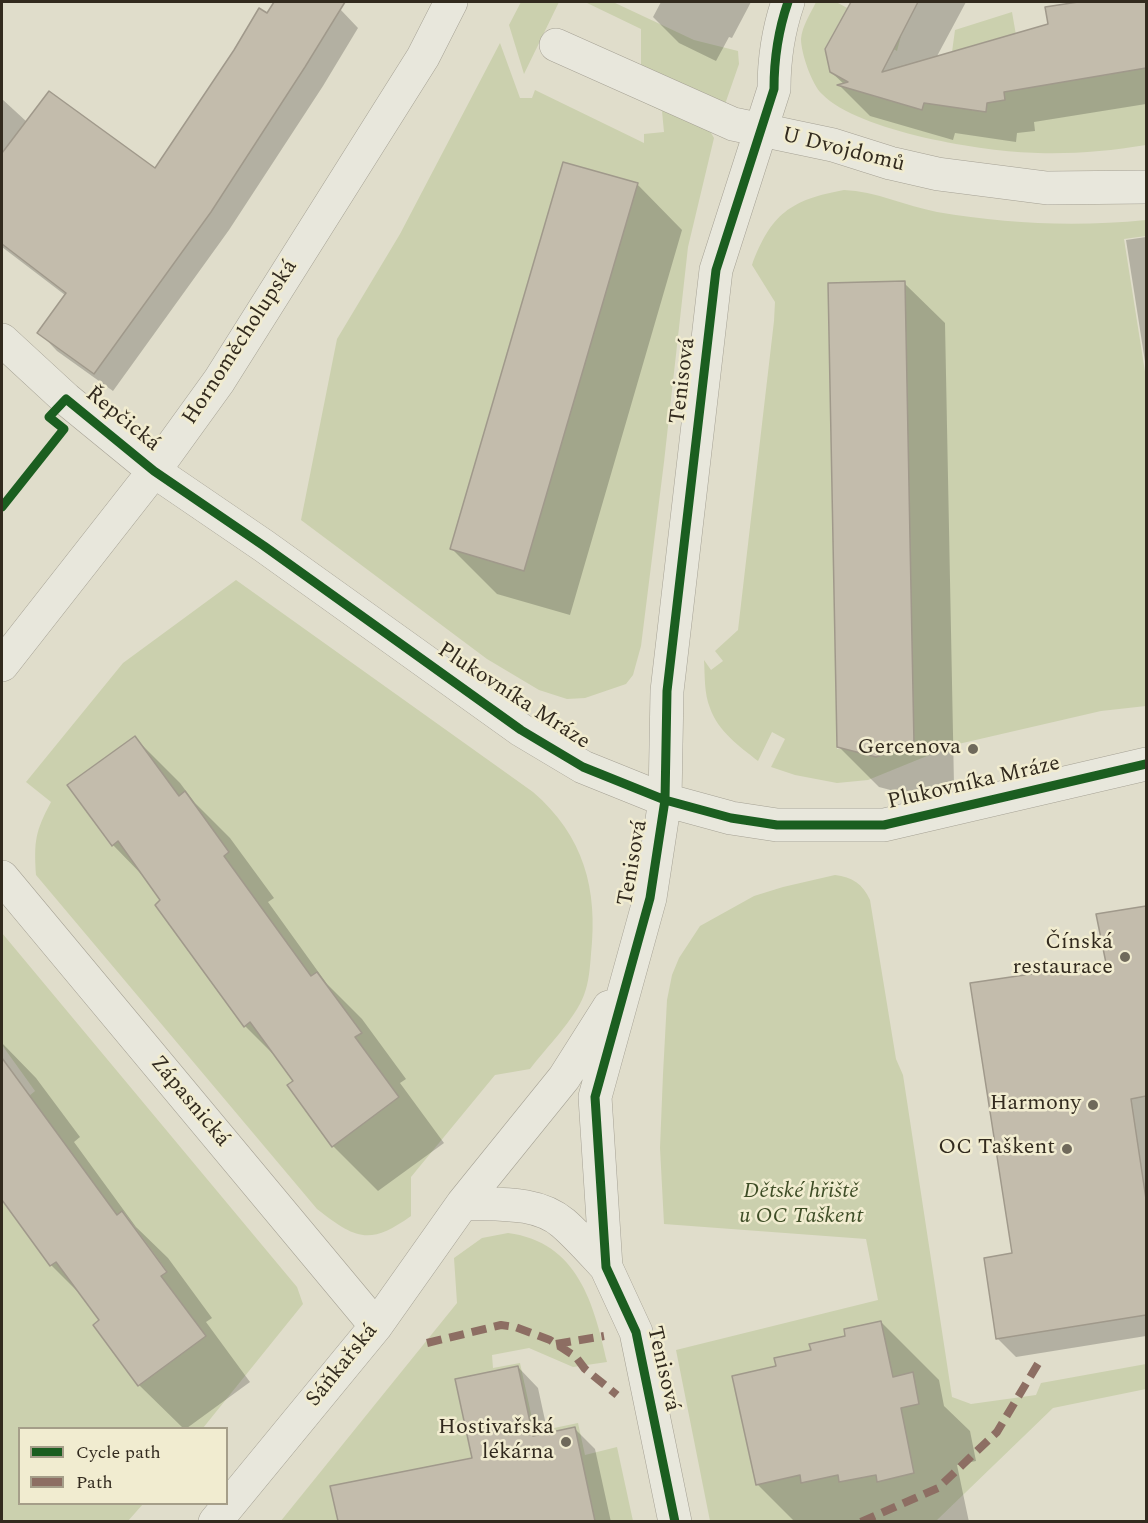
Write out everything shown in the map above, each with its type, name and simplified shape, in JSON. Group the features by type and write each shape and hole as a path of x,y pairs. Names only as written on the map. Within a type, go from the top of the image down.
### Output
{"street":[{"name":"Hornoměcholupská","path":"2,665 154,471 219,381 423,57 451,2"},
{"name":"Tenisová","path":"675,1521 636,1332 606,1267 595,1097 650,898 665,800 667,691 716,270 774,89 779,29 788,2"},
{"name":"U Dvojdomů","path":"556,45 734,124 833,145 890,163 938,174 1047,188 1146,187"},
{"name":"Řepčická","path":"2,340 66,399 154,471"},
{"name":"Plukovníka Mráze","path":"154,471 264,546 521,730 583,767 665,800 731,818 777,825 884,825 1146,764"},
{"name":"Zápasnická","path":"2,877 376,1326"},
{"name":"Sáňkařská","path":"215,1521 376,1326 463,1203 564,1078 629,975"},
{"path":"463,1203 525,1206 544,1211 562,1222 606,1267"}],"green space":[{"path":"521,2 559,2 524,74 509,25"},
{"path":"585,2 613,2 694,40 738,51 739,64 715,133 710,131 714,138 688,247 641,646 633,675 626,684 585,698 567,699 539,690 487,659 301,520 337,339 400,234 500,43 520,98 532,98 535,90 644,143 644,134 664,132 662,111 641,101 641,29","holes":["563,162 638,183 524,571 450,549"]},
{"path":"816,2 836,2 901,36 897,51 840,21 824,50 833,55 829,66 831,73 873,96 922,110 925,100 945,106 985,112 987,103 1005,100 995,39 952,52 955,30 1012,12 1021,64 1101,74 1102,76 1146,67 1146,145 1079,152 1015,152 956,144 893,129 864,119 840,107 822,94 811,76 801,39 805,24"},
{"path":"844,190 856,191 937,212 1015,222 1068,224 1146,220 1146,236 1124,239 1146,378 1146,706 1101,711 954,745 868,780 837,783 795,775 771,767 785,739 772,732 758,761 730,738 718,724 707,696 704,660 711,670 723,661 715,651 738,630 774,321 775,302 752,265 775,221 796,205 825,194","holes":["904,281 914,747 886,745 886,754 876,757 865,755 865,745 837,749 828,283"]},
{"path":"236,580 533,792 565,827 576,845 589,886 593,930 589,974 580,1004 530,1069 495,1075 411,1177 411,1216 397,1226 373,1235 363,1235 342,1227 317,1209 36,875 37,837 51,802 26,782 123,663","holes":["135,736 179,796 185,792 229,852 223,856 311,976 317,972 361,1032 355,1037 399,1097 332,1146 287,1086 293,1081 250,1022 244,1026 155,905 160,900 118,841 111,846 67,785"]},
{"name":"Dětské hřiště u OC Taškent","path":"835,875 856,882 870,900 896,1059 903,1075 952,1397 971,1404 1036,1395 1041,1383 1146,1364 1146,1389 1053,1408 936,1521 710,1521 676,1350 878,1300 866,1239 664,1224 660,1148 667,1000 672,975 679,958 700,926 754,896","holes":["881,1321 893,1377 913,1373 919,1404 901,1408 877,1481 876,1475 840,1482 838,1475 802,1483 800,1475 756,1485 732,1376 776,1366 811,1350 810,1343 845,1336 844,1329"]},
{"path":"2,933 297,1287 303,1304 204,1427 18,1427 18,1505 142,1505 128,1521 2,1521 2,1200 50,1266 56,1262 99,1320 93,1325 138,1386 206,1336 161,1276 167,1271 123,1211 117,1215 29,1096 35,1091 2,1045"},
{"path":"508,1233 532,1239 551,1249 567,1262 588,1298 607,1362 573,1367 529,1348 492,1355 493,1368 520,1363 535,1432 578,1423 585,1455 617,1447 633,1521 595,1521 575,1427 533,1436 518,1366 455,1380 470,1449 499,1452 330,1487 338,1521 280,1522 457,1303 454,1258 482,1238"}],"building":[{"path":"274,2 345,2 211,212 94,374 37,333 66,293 2,244 2,153 49,91 155,168 234,50 259,8 267,13"},
{"path":"851,2 918,2 882,72 1048,24 1045,7 1078,2 1146,2 1146,68 1004,92 1005,100 987,103 986,112 924,103 922,110 837,85 848,82 830,72 825,49"},
{"path":"563,162 638,183 524,571 450,549"},
{"path":"905,281 914,744 876,757 837,747 828,283"},
{"path":"135,736 179,796 185,791 229,852 224,856 311,976 317,972 362,1033 355,1037 399,1097 332,1147 287,1085 293,1081 250,1022 244,1027 155,905 160,900 118,841 112,846 67,785"},
{"name":"OC Taškent","path":"1146,906 1146,1096 1131,1099 1146,1199 1146,1315 996,1339 984,1258 1012,1253 970,983 1106,963 1096,914"},
{"path":"2,1058 117,1215 122,1211 167,1272 161,1276 206,1336 138,1386 93,1325 99,1320 56,1262 50,1266 2,1200"},
{"path":"881,1321 893,1377 913,1372 919,1404 901,1408 914,1473 877,1482 876,1475 839,1482 838,1475 801,1483 800,1475 756,1485 732,1376 776,1366 774,1358 811,1350 809,1344 845,1336 844,1329"},
{"path":"518,1366 533,1436 575,1427 595,1521 338,1521 330,1486 472,1458 455,1379"}],"marked path":[{"path":"427,1343 501,1325 515,1327 550,1340 576,1357 585,1369 617,1395"},
{"path":"556,1344 604,1336"},
{"path":"861,1522 938,1488 997,1432 1039,1362"}],"cycle path":[{"path":"675,1522 636,1332 606,1267 595,1097 650,898 665,800 667,691 716,270 774,89 777,45 788,2"},
{"path":"2,507 64,429 49,417 66,399 154,471 264,546 521,730 583,767 665,800 731,818 777,825 884,825 1146,764"}],"place":[{"name":"Gercenova","path":"973,749"},
{"name":"Čínská restaurace","path":"1125,957"},
{"name":"Harmony","path":"1093,1105"},
{"name":"OC Taškent","path":"1067,1149"},
{"name":"Hostivařská lékárna","path":"566,1442"}]}
